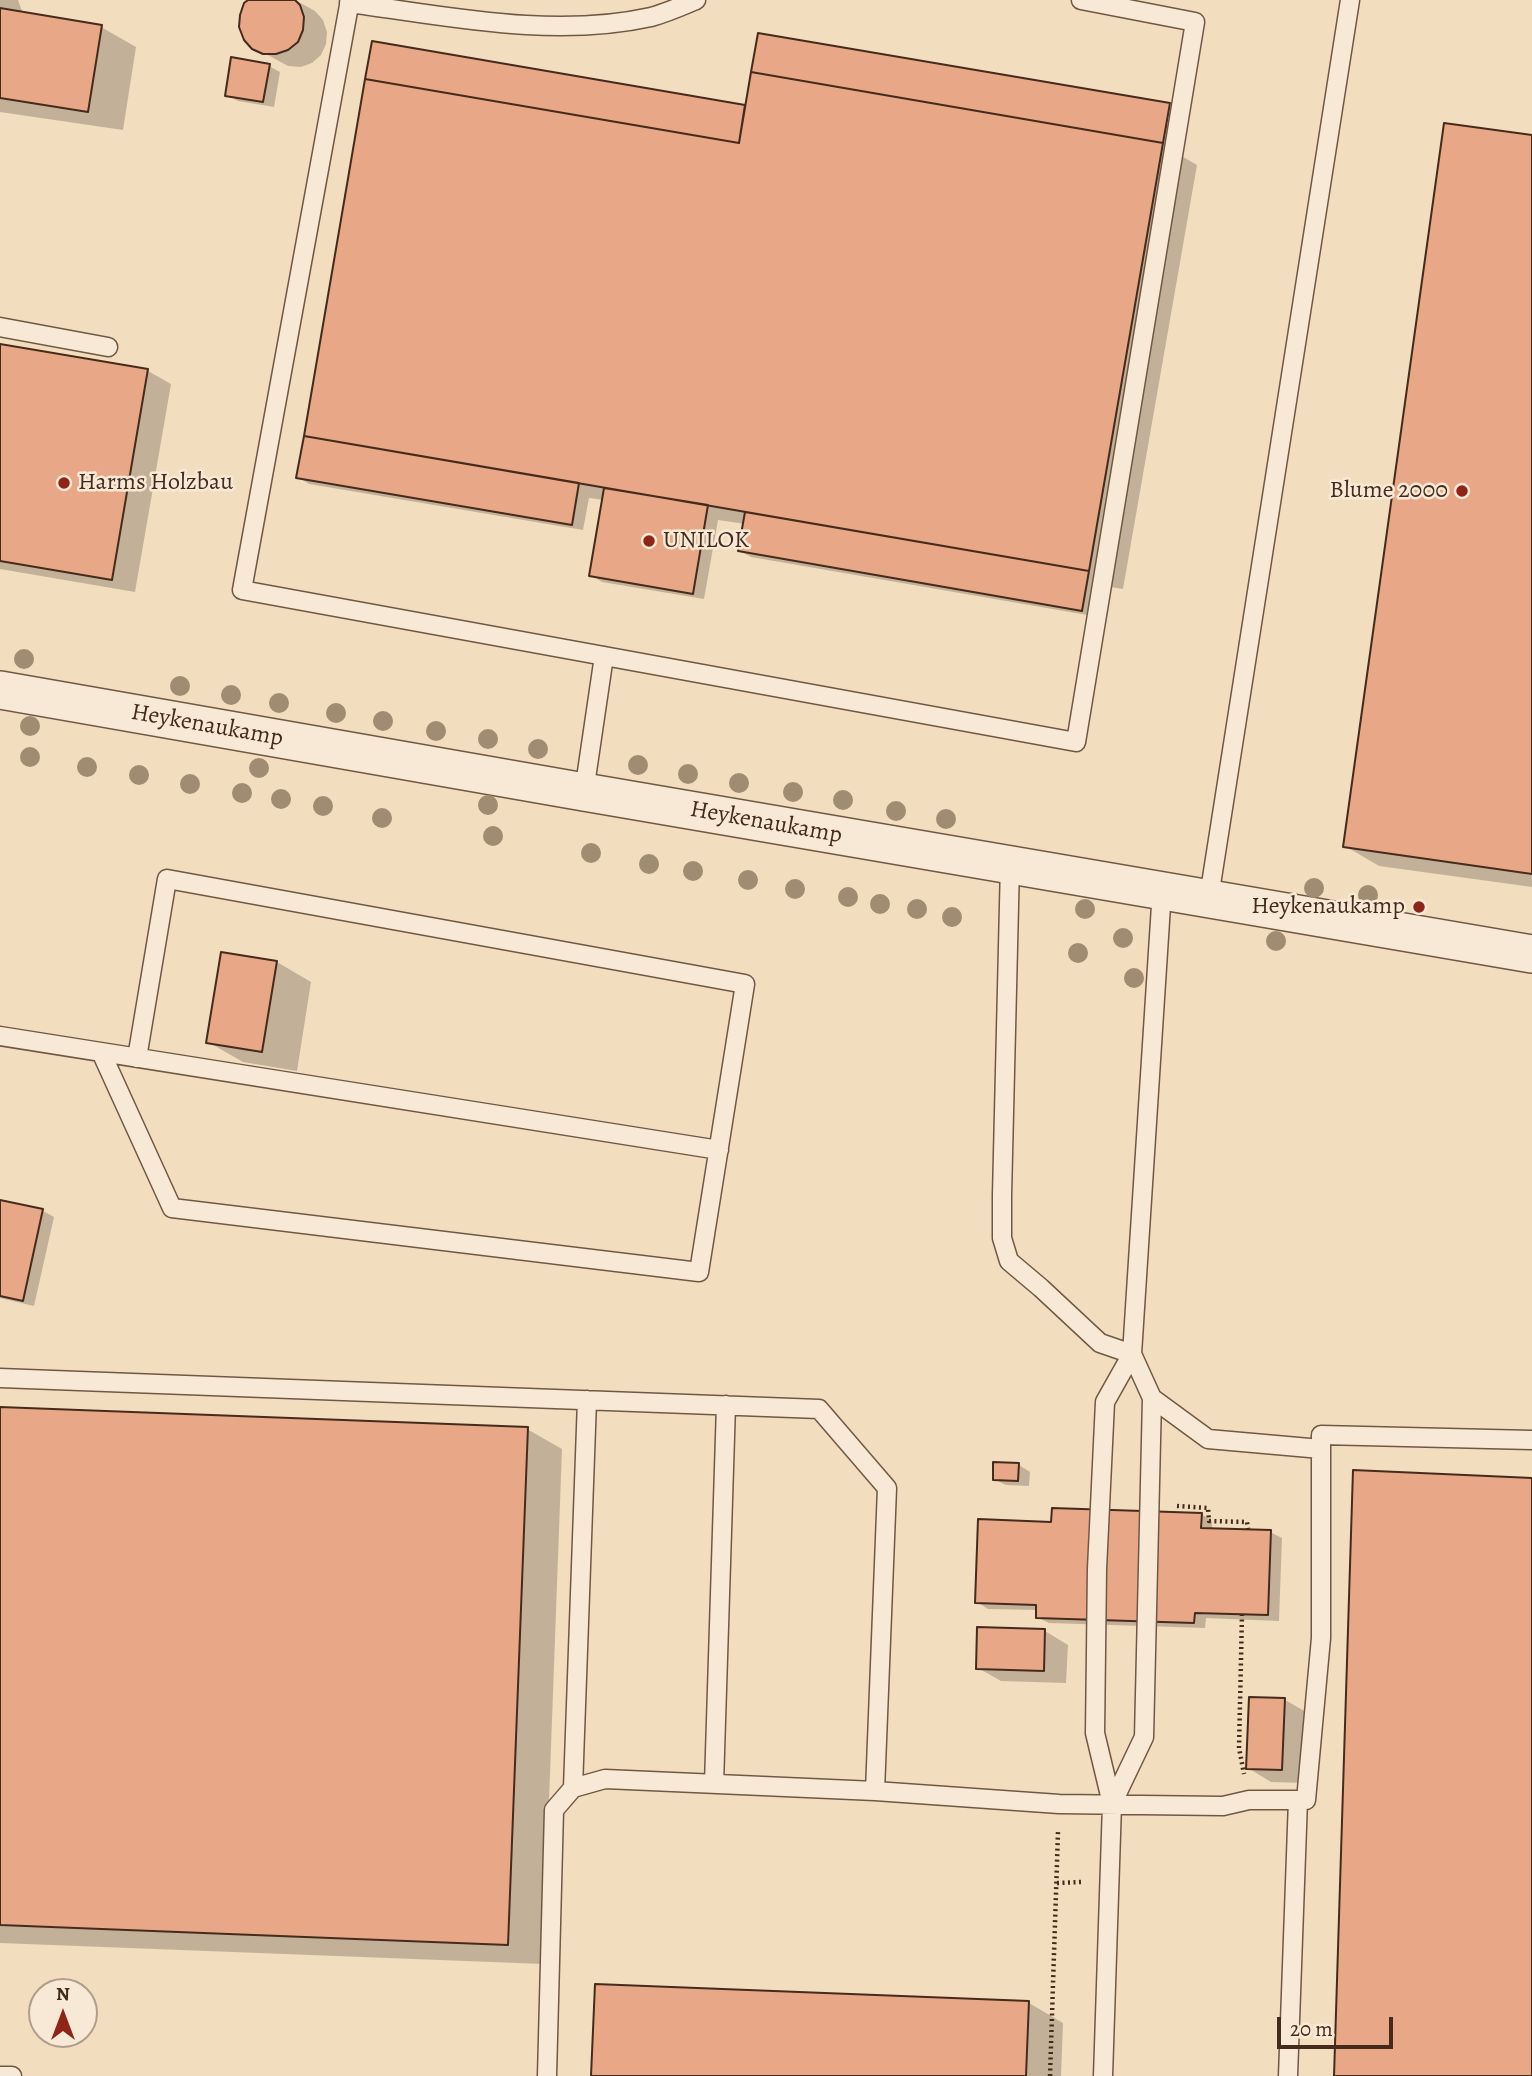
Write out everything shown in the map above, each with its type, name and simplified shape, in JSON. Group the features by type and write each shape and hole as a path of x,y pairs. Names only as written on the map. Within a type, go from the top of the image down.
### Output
{"street":[{"name":"Heykenaukamp","path":"0,690 1532,954"}],"lane":[{"path":"696,0 653,17 584,26 509,24 349,2 242,590 1076,742 1195,22 1081,0"},
{"path":"1209,897 1350,0"},
{"path":"0,327 108,347"},
{"path":"584,792 604,656"},
{"path":"1010,863 1002,1238 1009,1261 1100,1343 1132,1354 1152,1398 1144,1737 1112,1804"},
{"path":"101,1052 172,1208 699,1272 745,984 167,880 137,1058"},
{"path":"1104,2076 1112,1804 1095,1733 1097,1569 1104,1402 1132,1354 1162,890"},
{"path":"0,1036 719,1150"},
{"path":"0,1378 819,1409 887,1488 874,1791"},
{"path":"1152,1398 1208,1438 1321,1449"},
{"path":"573,1788 587,1400"},
{"path":"714,1784 726,1405"},
{"path":"547,2076 554,1810 573,1788 605,1779 874,1791 1059,1804 1223,1805 1249,1800 1306,1800 1321,1638 1321,1435 1532,1440"},
{"path":"1288,2076 1298,1800"},
{"path":"0,2076 12,2076"}],"path":[{"path":"1149,1504 1208,1508 1209,1521 1247,1521 1248,1529"},
{"path":"1242,1614 1239,1748 1249,1800"},
{"path":"1050,2076 1059,1804"}],"building":[{"path":"248,0 295,0 304,17 298,42 288,50 276,54 263,54 252,49 244,40 239,27 244,3"},
{"path":"0,8 102,25 88,112 0,98"},
{"path":"758,33 1170,103 1163,143 751,72"},
{"path":"372,41 745,105 739,143 365,79"},
{"path":"231,57 270,64 263,102 225,96"},
{"path":"751,72 1163,143 1089,571 304,436 365,79 739,143"},
{"name":"Blume 2000","path":"1444,123 1532,135 1532,874 1343,847"},
{"name":"Harms Holzbau","path":"0,344 148,369 112,580 0,561"},
{"path":"304,436 579,483 572,525 296,478"},
{"name":"UNILOK","path":"604,488 708,505 693,594 589,576"},
{"path":"745,512 1089,571 1082,611 738,551"},
{"path":"221,952 277,961 262,1052 206,1043"},
{"path":"0,1200 43,1209 23,1301 0,1296"},
{"path":"0,1407 528,1427 508,1945 0,1925"},
{"path":"993,1462 1019,1463 1018,1481 993,1480"},
{"path":"1353,1470 1532,1478 1532,2076 1334,2076"},
{"path":"1052,1508 1202,1513 1201,1528 1271,1530 1268,1615 1195,1613 1194,1623 1036,1618 1036,1605 975,1603 978,1519 1051,1522"},
{"path":"977,1627 1045,1629 1044,1671 976,1669"},
{"path":"1249,1697 1285,1698 1282,1770 1246,1769"},
{"path":"595,1984 1029,2001 1026,2076 591,2076"}],"place":[{"name":"Harms Holzbau","path":"64,483"},
{"name":"Blume 2000","path":"1462,491"},
{"name":"UNILOK","path":"649,541"},
{"name":"Heykenaukamp","path":"1419,907"}]}
